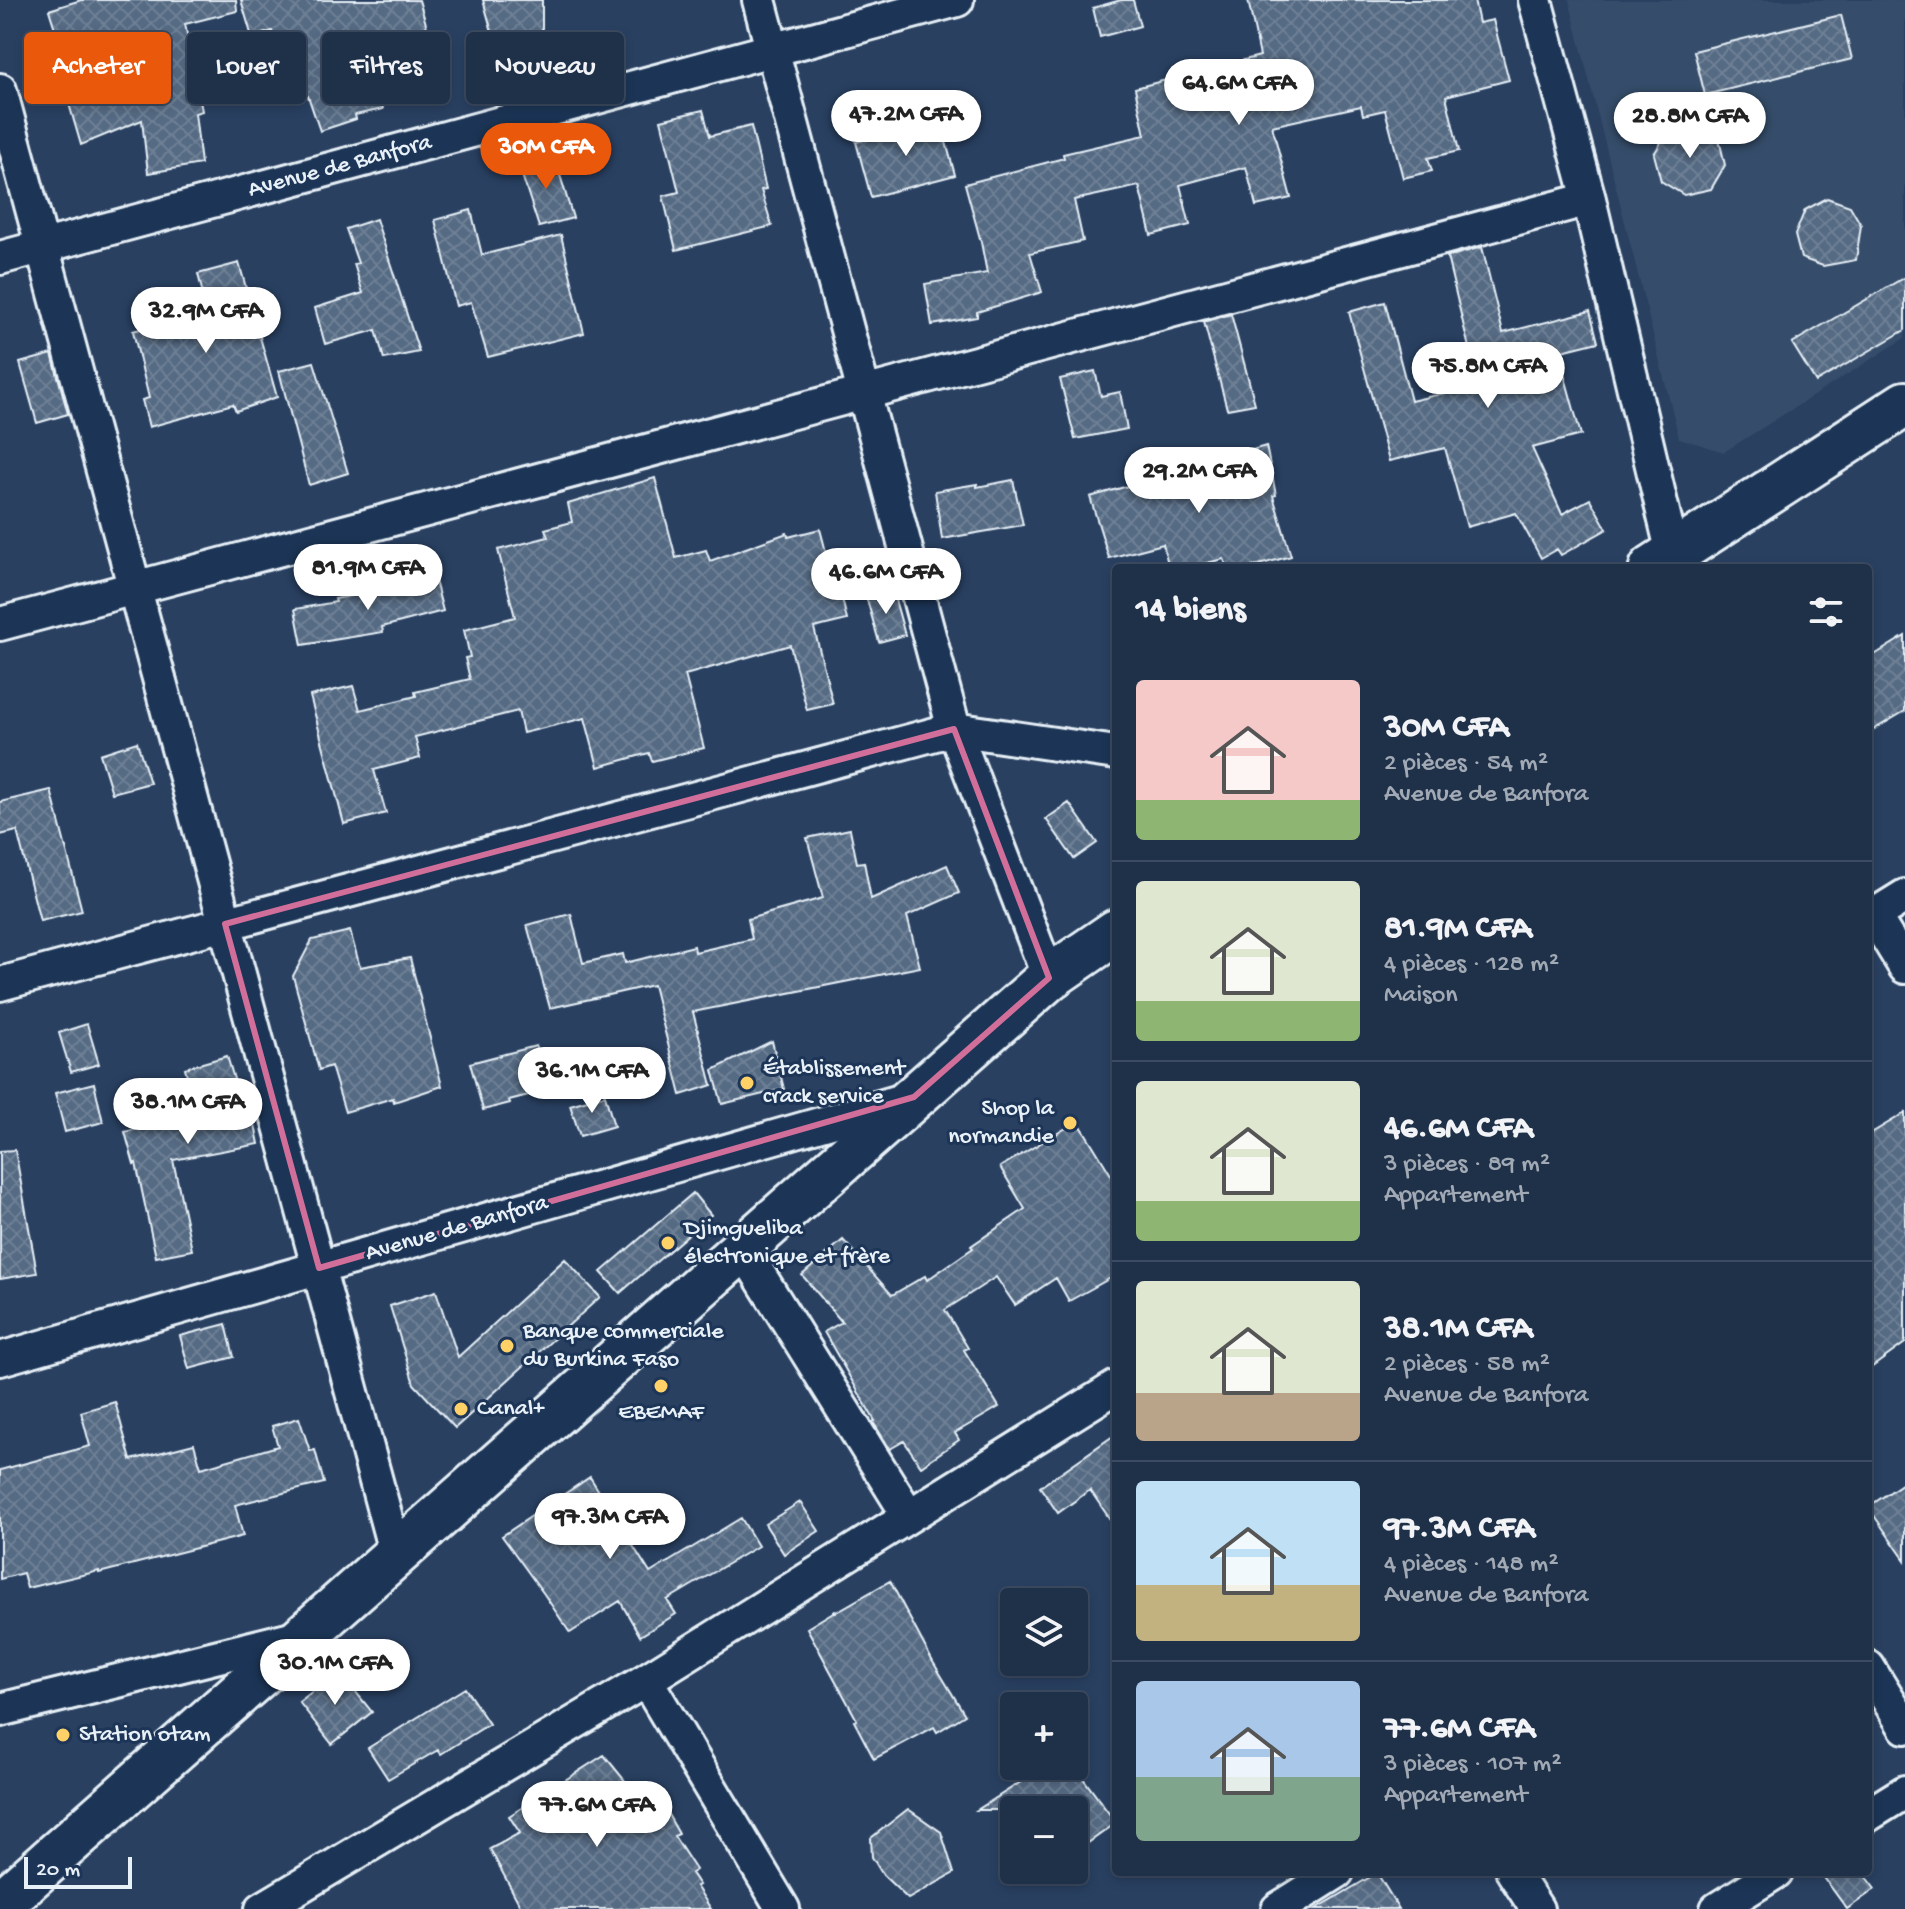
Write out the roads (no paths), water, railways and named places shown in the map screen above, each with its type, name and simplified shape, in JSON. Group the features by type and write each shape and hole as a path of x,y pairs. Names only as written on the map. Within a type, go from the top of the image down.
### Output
{"main road":[{"path":"1663,561 1905,404"},
{"name":"Avenue de Banfora","path":"0,1904 1049,978 1112,935"}],"street":[{"path":"759,0 954,729 1049,978"},
{"name":"Avenue de Banfora","path":"0,258 957,0"},
{"path":"1535,0 1589,199 1663,561"},
{"path":"0,90 396,1555"},
{"path":"0,624 1589,199"},
{"path":"0,984 954,729 1112,752"},
{"path":"1872,917 1905,896"},
{"path":"1872,919 1905,967"},
{"name":"Avenue de Banfora","path":"0,1359 914,1097"},
{"path":"743,1249 909,1516"},
{"path":"262,1909 646,1680 1112,1389"},
{"name":"Avenue de Banfora","path":"0,1710 305,1635"},
{"path":"1872,1673 1905,1727"},
{"path":"646,1680 783,1909"},
{"path":"1872,1813 1905,1792"},
{"path":"1278,1909 1331,1876"},
{"path":"1516,1876 1537,1909"},
{"path":"1717,1909 1770,1876"}],"place":[{"name":"Établissement crack service","path":"747,1083"},
{"name":"Shop la normandie","path":"1070,1123"},
{"name":"Djimgueliba électronique et frère","path":"668,1243"},
{"name":"Banque commerciale du Burkina Faso","path":"507,1346"},
{"name":"EBEMAF","path":"661,1386"},
{"name":"Canal+","path":"461,1409"},
{"name":"Station otam","path":"63,1735"}]}
